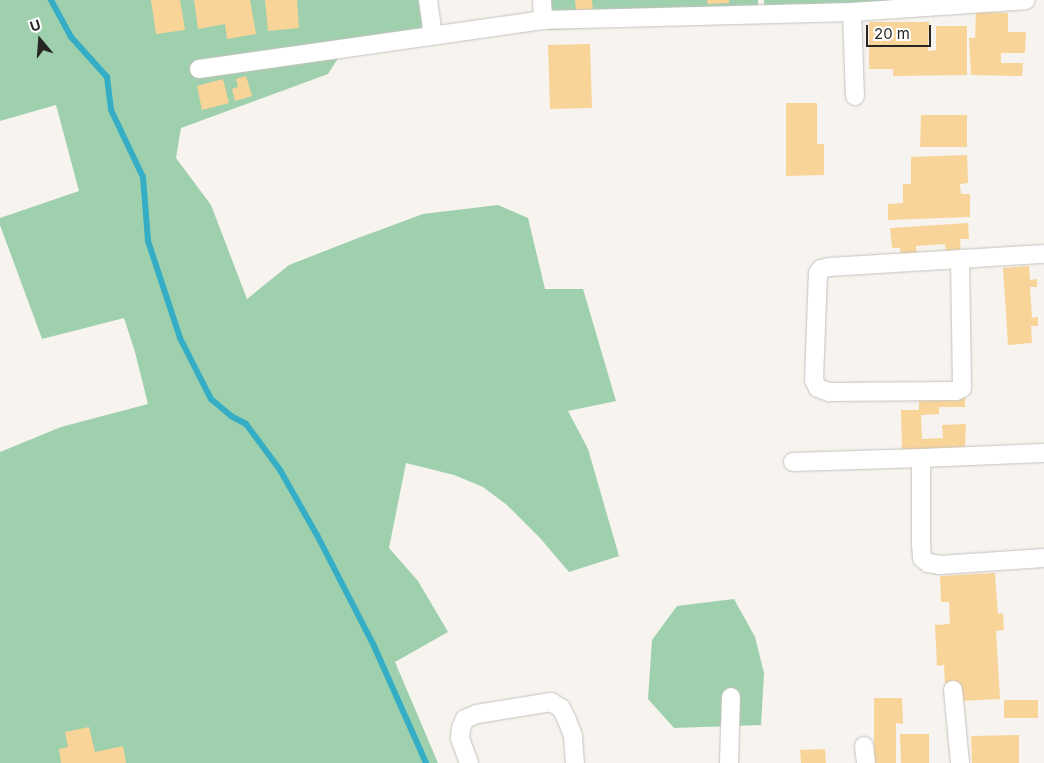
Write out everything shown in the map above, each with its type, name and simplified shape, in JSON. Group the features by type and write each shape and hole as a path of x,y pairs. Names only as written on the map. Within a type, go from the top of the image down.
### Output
{"street":[{"path":"428,0 433,34"},
{"path":"542,0 543,20"},
{"path":"199,69 433,34 543,20 852,12 1026,0"},
{"path":"852,12 855,96"},
{"path":"960,259 964,378 962,388 956,392 828,392 818,388 814,380 818,273 821,269 960,259 1044,254"},
{"path":"794,462 1044,453"},
{"path":"921,458 921,544 922,558 928,563 940,565 1044,558"},
{"path":"953,690 960,763"},
{"path":"729,763 730,697"},
{"path":"469,763 460,738 460,728 466,719 477,714 551,702 561,708 567,720 573,736 576,763"}],"green space":[{"path":"0,0 419,0 425,43 344,49 328,74 181,128 176,158 211,205 247,299 289,265 358,238 423,214 498,205 528,218 545,289 583,289 616,401 568,411 588,449 619,556 569,572 540,538 507,505 483,487 454,475 406,463 389,548 418,581 448,632 395,662 438,763 0,763 0,452 61,427 148,404 124,318 42,339 0,225 0,218 79,191 56,105 0,121"},
{"path":"548,0 758,0 758,19 548,30"},
{"path":"764,0 954,0 765,21"},
{"path":"734,599 755,637 764,673 761,725 674,728 648,699 652,640 677,606"}],"building":[{"path":"151,0 180,0 185,30 156,34"},
{"path":"194,0 250,0 256,34 227,39 225,24 198,29"},
{"path":"265,0 297,0 299,28 268,31"},
{"path":"575,0 592,0 593,11 576,11"},
{"path":"707,0 729,0 729,3 708,4"},
{"path":"976,12 1008,13 1008,32 1026,32 1025,53 1001,53 1001,63 1023,63 1022,76 971,75 969,38 975,38"},
{"path":"869,22 929,22 928,51 936,50 936,26 967,26 967,75 893,76 893,69 869,69"},
{"path":"590,44 592,108 550,109 548,45"},
{"path":"246,76 252,96 235,101 232,89 238,87 236,79"},
{"path":"223,79 229,103 202,110 197,86"},
{"path":"786,103 817,103 817,144 824,144 824,175 786,176"},
{"path":"921,115 967,115 967,147 920,147"},
{"path":"967,155 968,183 960,184 961,194 970,194 970,217 888,220 888,204 903,203 903,184 911,184 911,157"},
{"path":"968,223 969,239 960,239 961,255 946,256 945,244 916,246 917,256 901,257 900,248 892,248 890,228"},
{"path":"1029,266 1030,280 1037,279 1037,287 1030,287 1032,318 1038,317 1038,326 1031,326 1032,343 1008,345 1003,268"},
{"path":"965,397 965,407 939,407 939,414 921,415 922,439 943,438 942,425 966,424 965,448 902,450 901,410 919,410 919,398"},
{"path":"995,573 998,614 1003,613 1004,630 996,631 1000,699 958,701 957,682 945,683 944,665 937,666 935,625 950,624 949,602 941,602 940,576"},
{"path":"874,698 902,698 903,724 896,723 896,763 874,763"},
{"path":"1004,700 1038,700 1038,718 1004,718"},
{"path":"89,727 95,752 123,746 126,763 61,763 59,749 68,747 65,732"},
{"path":"900,734 929,734 929,763 901,763"},
{"path":"1019,735 1019,763 972,763 971,736"},
{"path":"825,749 826,763 801,763 800,750"}],"waterway":[{"path":"51,0 71,37 107,77 111,110 143,177 148,241 180,338 211,399 231,416 246,424 280,470 317,535 374,646 426,763"}]}
